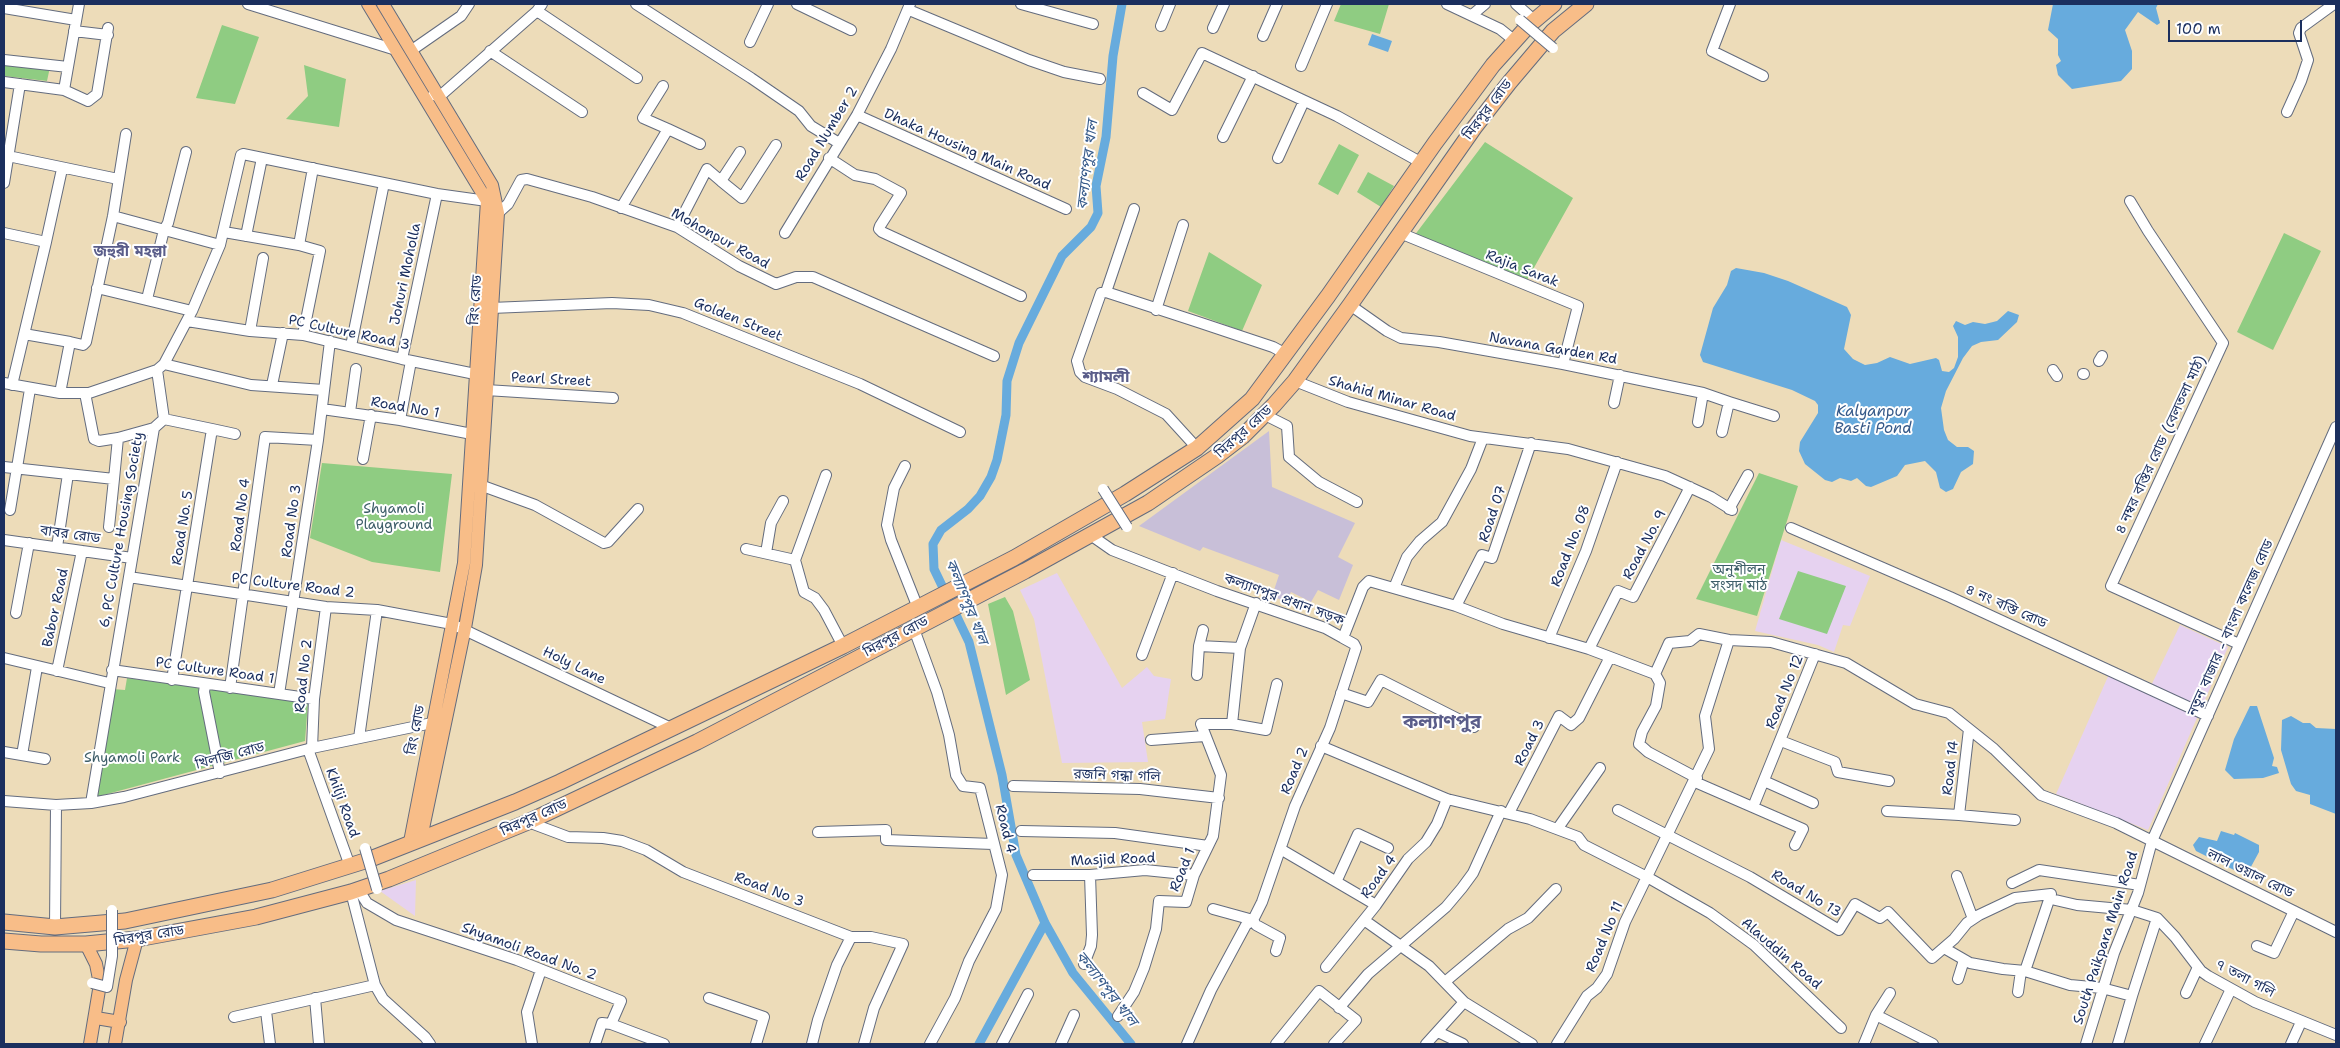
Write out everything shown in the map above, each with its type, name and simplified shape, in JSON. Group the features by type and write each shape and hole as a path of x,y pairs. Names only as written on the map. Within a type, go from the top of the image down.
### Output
{"highway":[{"name":"মিরপুর রোড","path":"4,922 55,928 124,922 206,906 272,890 350,866 367,854 416,840 515,802 686,722 843,646 1014,558 1125,494 1197,448 1252,399 1493,65 1515,41 1527,20 1554,4"},
{"name":"মিরপুর রোড","path":"4,941 41,944 86,944 137,940 256,917 355,891 389,879 528,822 697,742 1092,536 1183,480 1243,436 1265,415 1295,381 1350,306 1474,128 1530,56 1552,31 1586,4"},
{"path":"1515,41 1530,56"},
{"path":"711,709 722,728"},
{"path":"686,722 697,742"}],"main road":[{"path":"368,4 487,201"},
{"name":"রিং রোড","path":"388,6 492,185 498,213 486,390 477,435 464,563 432,723 416,840"},
{"name":"রিং রোড","path":"416,840 465,628 476,565 480,485 475,374 487,201"},
{"path":"115,1044 126,980 137,940"},
{"path":"86,944 99,974 96,1018 90,1044"},
{"path":"96,1018 120,1022"}],"street":[{"path":"64,90 79,4"},
{"path":"248,4 396,50"},
{"path":"412,50 461,16 469,4"},
{"path":"636,4 751,78 799,111 811,126 839,143"},
{"path":"750,42 768,4"},
{"path":"796,4 851,30"},
{"path":"1021,4 1093,24"},
{"path":"1161,26 1170,4"},
{"path":"1213,28 1224,4"},
{"path":"1263,36 1277,4"},
{"path":"1301,66 1327,4"},
{"path":"1447,4 1500,29 1515,41"},
{"path":"1472,15 1485,4"},
{"path":"1516,4 1527,20 1553,48"},
{"path":"1730,4 1712,51 1763,76"},
{"path":"2287,112 2307,66 2307,55 2299,33 2301,28 2334,4"},
{"path":"422,93 440,96 540,7 636,78"},
{"path":"910,7 1029,60 1064,72 1100,79"},
{"name":"Road Number 2","path":"785,233 829,158 857,115 910,7"},
{"path":"4,8 76,20"},
{"path":"4,82 64,90 88,101 97,94 108,31 74,31"},
{"path":"490,51 582,112"},
{"path":"1142,93 1172,110 1202,53 1337,116 1422,163"},
{"path":"4,60 68,67"},
{"path":"1223,137 1252,76"},
{"path":"4,183 20,84"},
{"path":"663,86 643,118 700,144"},
{"path":"1278,158 1304,101"},
{"name":"Dhaka Housing Main Road","path":"857,115 1066,209"},
{"path":"621,208 668,129"},
{"path":"24,334 84,345 86,342 113,216 126,134"},
{"path":"677,227 707,169 742,198 776,145"},
{"path":"147,299 186,152"},
{"path":"721,181 740,152"},
{"path":"235,434 164,420 160,367 192,311 220,245 241,155 437,194 487,201"},
{"path":"8,156 62,169 118,179"},
{"path":"246,236 262,158"},
{"path":"829,158 855,175 875,179 901,193 880,226 879,229 882,232 1021,296"},
{"path":"299,245 314,168"},
{"path":"62,169 24,334 8,384 60,393 85,393 112,387 160,367 251,384 324,390"},
{"name":"Mohonpur Road","path":"498,213 508,204 520,180 527,179 677,227 739,266 776,284 796,277 813,277 994,356"},
{"path":"351,346 384,183"},
{"name":"Johuri Moholla","path":"407,360 437,194"},
{"name":"৪ নম্বর বস্তির রোড (বেলতলা মাঠ)","path":"2130,201 2223,343 2111,586 2239,644"},
{"path":"1106,292 1134,209"},
{"path":"113,216 220,245"},
{"path":"1156,310 1183,225"},
{"path":"224,232 299,245 320,251 303,335"},
{"path":"4,233 46,242"},
{"name":"Rajia Sarak","path":"1400,233 1578,306 1563,364"},
{"path":"250,331 263,258"},
{"path":"97,288 192,311"},
{"path":"1197,448 1166,414 1117,389 1085,377 1080,372 1077,361 1100,294 1106,292 1273,347 1286,354"},
{"name":"Golden Street","path":"491,308 612,303 649,305 682,313 860,384 960,432"},
{"name":"Navana Garden Rd","path":"1350,306 1386,331 1401,338 1439,342 1620,375 1703,393 1774,416"},
{"name":"PC Culture Road 3","path":"187,321 250,331 303,335 475,374"},
{"path":"272,385 283,333"},
{"name":"Road No 3","path":"280,694 318,440 330,341"},
{"path":"60,393 70,342"},
{"path":"400,420 407,360"},
{"path":"350,412 356,369"},
{"path":"1614,403 1620,375"},
{"name":"Shahid Minar Road","path":"1295,381 1348,402 1483,438 1568,449 1666,476 1730,509 1748,475"},
{"path":"10,510 30,389"},
{"name":"Pearl Street","path":"486,390 613,398"},
{"path":"85,393 94,439 99,441 118,438 154,428"},
{"path":"1698,422 1703,393"},
{"path":"1722,432 1729,402"},
{"name":"Road No 1","path":"322,409 371,415 477,435"},
{"path":"363,459 371,415"},
{"path":"1265,415 1288,426 1289,457 1319,482 1357,502"},
{"name":"6, PC Culture Housing Society","path":"112,670 154,428 164,420"},
{"name":"নতুন বাজার - বাংলা কলেজ রোড","path":"2152,841 2336,426"},
{"name":"Road No. 5","path":"172,680 212,429"},
{"name":"Road No 4","path":"230,688 266,436 318,440"},
{"name":"বাবর রোড","path":"109,527 118,438"},
{"path":"1394,588 1407,557 1420,541 1442,522 1472,469 1483,438"},
{"name":"Road 07","path":"1456,606 1482,555 1492,558 1531,443"},
{"name":"Road No. 08","path":"1550,638 1586,551 1617,462"},
{"path":"905,466 894,488 887,526 891,540 922,605"},
{"path":"4,467 114,479"},
{"name":"Babor Road","path":"56,547 68,474"},
{"path":"826,475 795,560 804,592 814,598 824,610 843,646"},
{"path":"480,485 535,505 604,544 638,509"},
{"name":"Road No. 9","path":"1589,648 1618,591 1633,597 1690,487"},
{"path":"1103,489 1127,527"},
{"path":"766,553 771,524 783,500"},
{"name":"৪ নং বস্তি রোড","path":"1791,528 1950,597 2208,716"},
{"name":"কল্যাণপুর প্রধান সড়ক","path":"1092,536 1112,550 1217,591 1325,628 1343,638 1366,582 1369,581 1456,606 1503,624 1589,648 1655,674"},
{"name":"বাবর রোড","path":"4,540 132,558"},
{"path":"16,613 29,543"},
{"path":"746,549 795,560"},
{"name":"Babor Road","path":"57,671 82,551"},
{"path":"1142,655 1173,573"},
{"name":"PC Culture Road 2","path":"129,576 326,607 378,610 452,624"},
{"path":"1232,724 1240,648 1256,603"},
{"name":"Road No 2","path":"310,748 314,699 326,607"},
{"path":"359,738 378,610"},
{"path":"452,624 465,628"},
{"name":"Holy Lane","path":"465,628 671,728"},
{"name":"Road 4","path":"914,629 949,735 956,774 963,786 980,788 1002,875 996,909 969,961 955,998 930,1044"},
{"path":"1197,675 1199,646 1204,630"},
{"path":"1795,844 1803,829 1696,780 1648,752 1639,744 1642,732 1656,706 1660,683 1655,674 1669,643 1690,641 1699,634 1729,640 1771,642 1846,663 1915,704 1949,713 1994,749 2041,795 2116,823 2152,841"},
{"name":"Road 2","path":"1187,1044 1212,990 1246,925 1253,920 1262,902 1296,806 1330,728 1356,648 1354,644 1343,638"},
{"name":"Road No 11","path":"1557,1044 1586,996 1597,988 1607,974 1625,922 1709,750 1706,716 1729,640"},
{"path":"1199,646 1240,648"},
{"name":"Road No 12","path":"1753,807 1815,654"},
{"name":"Road 3","path":"1339,1008 1368,974 1446,906 1462,888 1473,873 1559,716 1571,725 1574,723 1610,657"},
{"path":"4,658 110,684"},
{"path":"22,755 37,667"},
{"path":"91,803 112,670"},
{"name":"PC Culture Road 1","path":"112,670 205,685 314,699"},
{"path":"1342,693 1368,702 1381,680 1474,727"},
{"path":"1151,740 1205,735 1201,724 1232,724 1266,730 1277,684"},
{"path":"205,685 204,692 220,773"},
{"name":"খিলজি রোড","path":"4,801 56,805 91,803 124,797 310,748 432,723"},
{"name":"Road 14","path":"1969,729 1959,815 2015,820"},
{"name":"Road 1","path":"1118,1016 1134,992 1144,968 1156,928 1160,902 1186,902 1194,875 1213,836 1221,775 1205,735"},
{"name":"Road No 12","path":"1781,741 1835,762 1838,772 1889,782"},
{"path":"1321,746 1447,799 1505,812 1558,828 1578,837 1584,845 1647,877"},
{"name":"Khilji Road","path":"310,748 350,866"},
{"path":"4,752 45,759"},
{"path":"1558,828 1600,768"},
{"path":"1764,781 1813,803"},
{"name":"রজনি গন্ধা গলি","path":"1012,786 1140,789 1219,798"},
{"name":"Road 4","path":"1326,968 1376,905 1408,859 1426,842 1437,824 1447,799"},
{"path":"55,928 56,805"},
{"path":"1618,810 1668,834"},
{"path":"1888,811 1959,815"},
{"name":"Road No 3","path":"528,822 568,837 603,838 622,841 646,850 683,872 851,937 871,937 903,944 874,1008 864,1044"},
{"path":"818,832 886,830 886,840 993,844"},
{"path":"1021,831 1115,834 1208,846"},
{"path":"1337,880 1358,834 1388,848"},
{"name":"Road No 13","path":"1668,834 1779,893 1839,930 1855,904 1880,918 1888,912 1932,958"},
{"name":"South Paikpara Main Road","path":"2086,1044 2102,988 2132,910 2152,841"},
{"name":"লাল ওয়াল রোড","path":"2152,841 2336,932"},
{"path":"1282,850 1337,880 1376,905"},
{"path":"367,854 377,890"},
{"name":"Masjid Road","path":"1033,875 1090,875 1145,870 1194,875"},
{"path":"2012,883 2039,870 2140,885"},
{"path":"1084,964 1091,946 1092,935 1090,875"},
{"path":"1957,876 1972,919"},
{"name":"Alauddin Road","path":"1647,877 1710,913 1754,945 1841,1028"},
{"path":"1446,981 1508,929 1528,918 1556,889"},
{"path":"355,891 375,985 383,999 425,1036 430,1044"},
{"name":"Shyamoli Road No. 2","path":"355,891 367,903 396,920 415,928 453,938 621,1001 611,1024"},
{"path":"2018,992 2023,971 2051,897"},
{"name":"৭ তলা গলি","path":"1932,958 1972,919 2015,898 2051,897 2082,906 2132,910 2157,918 2175,937 2198,967 2208,976 2302,1022 2336,1035"},
{"path":"1213,909 1253,920 1256,925 1280,938 1276,951"},
{"path":"92,983 108,987 112,956 112,910"},
{"path":"2257,946 2274,953 2294,911"},
{"path":"2118,1044 2157,918"},
{"path":"1364,920 1402,946 1446,981 1464,1002 1532,1044"},
{"path":"812,1044 834,974 851,937"},
{"path":"1944,948 1964,960 2003,969 2023,971 2070,985 2102,988 2132,996"},
{"path":"1958,978 1964,960"},
{"path":"2186,993 2198,967"},
{"path":"532,1044 527,1012 541,970"},
{"path":"234,1017 375,985"},
{"path":"2205,1044 2232,989"},
{"path":"1276,1044 1319,991 1356,1020 1334,1044"},
{"path":"1864,1044 1876,1015 1890,993"},
{"path":"1002,1044 1028,994"},
{"path":"315,998 319,1044"},
{"path":"709,998 764,1017 756,1044"},
{"path":"1426,1044 1464,1002"},
{"path":"266,1011 270,1044"},
{"path":"1062,1044 1074,1015"},
{"path":"1876,1015 1927,1043"},
{"path":"2291,1044 2302,1022"},
{"path":"595,1044 602,1023 611,1024 664,1044"},
{"path":"1438,1032 1462,1044"}],"shaded area":[{"path":"1269,431 1272,487 1355,523 1338,557 1353,565 1339,600 1318,590 1311,602 1291,592 1286,602 1272,596 1279,575 1203,547 1200,551 1139,526"},
{"path":"1781,540 1870,576 1850,626 1843,625 1834,652 1818,645 1755,631"},
{"path":"1057,573 1122,688 1147,667 1154,676 1171,679 1165,719 1142,722 1148,762 1062,763 1034,619 1020,590"},
{"path":"2180,625 2228,647 2148,830 2056,794 2110,672 2149,690"},
{"path":"416,880 415,916 380,891"}],"green space":[{"path":"1341,4 1389,4 1380,34 1334,21"},
{"path":"222,25 259,37 235,104 196,98"},
{"path":"4,62 50,67 47,81 4,76"},
{"path":"304,65 346,79 339,127 286,119 308,96"},
{"path":"1485,142 1573,198 1526,282 1414,236"},
{"path":"1339,144 1359,155 1338,195 1318,184"},
{"path":"1368,172 1394,186 1381,207 1357,192"},
{"path":"2284,233 2321,251 2273,350 2237,332"},
{"path":"1209,252 1262,285 1242,331 1188,311"},
{"name":"Shyamoli Playground","path":"322,463 452,474 440,572 372,562 310,538"},
{"name":"অনুশীলন সংসদ মাঠ","path":"1759,473 1798,486 1757,616 1696,599"},
{"path":"1798,571 1846,586 1827,634 1779,619"},
{"path":"1005,597 1013,611 1030,680 1006,695 988,604"},
{"name":"Shyamoli Park","path":"127,678 308,702 305,741 96,797 112,689 125,690"}],"water":[{"path":"2053,4 2158,4 2156,8 2160,23 2157,25 2138,12 2125,30 2132,51 2132,69 2121,81 2072,89 2058,75 2056,65 2061,61 2058,55 2058,39 2048,30"},
{"path":"1372,34 1392,41 1388,52 1368,45"},
{"name":"Kalyanpur Basti Pond","path":"1736,268 1764,273 1788,281 1847,307 1851,315 1844,349 1853,359 1865,365 1877,363 1890,357 1910,364 1936,358 1939,360 1942,371 1949,372 1954,368 1958,357 1958,337 1953,326 1956,321 1965,325 1973,322 1985,324 1997,321 2008,311 2019,315 2017,322 1998,340 1981,342 1972,346 1963,358 1946,391 1941,408 1944,430 1948,440 1957,447 1968,447 1974,451 1973,464 1961,472 1953,489 1946,492 1940,488 1936,472 1925,461 1905,465 1897,476 1871,487 1866,486 1857,478 1851,481 1840,478 1832,482 1825,480 1805,464 1799,451 1800,442 1818,413 1818,405 1815,401 1792,390 1703,362 1700,355 1713,308 1727,285 1731,271"},
{"path":"2250,706 2257,706 2274,758 2272,766 2277,767 2279,773 2263,778 2234,779 2225,770 2234,739"},
{"path":"2291,716 2303,723 2310,723 2316,728 2336,729 2336,814 2310,804 2310,795 2296,791 2291,784 2281,750 2282,720"},
{"path":"2221,831 2234,835 2235,833 2259,845 2259,852 2246,876 2196,851 2193,845 2199,837 2217,841"}],"waterway":[{"name":"কল্যাণপুর খাল","path":"1122,4 1113,56 1106,137 1096,186 1098,213 1091,227 1062,256 1019,343 1007,381 1006,415 997,460 991,477 980,496 968,509 941,530 933,544 934,569 969,642 1002,775 1016,855 1045,923 1073,973 1131,1044"},
{"path":"979,1044 1045,923"}],"district":[{"name":"জহুরী মহল্লা","path":"130,252"},
{"name":"শ্যামলী","path":"1106,378"},
{"name":"কল্যাণপুর","path":"1442,723"}]}
